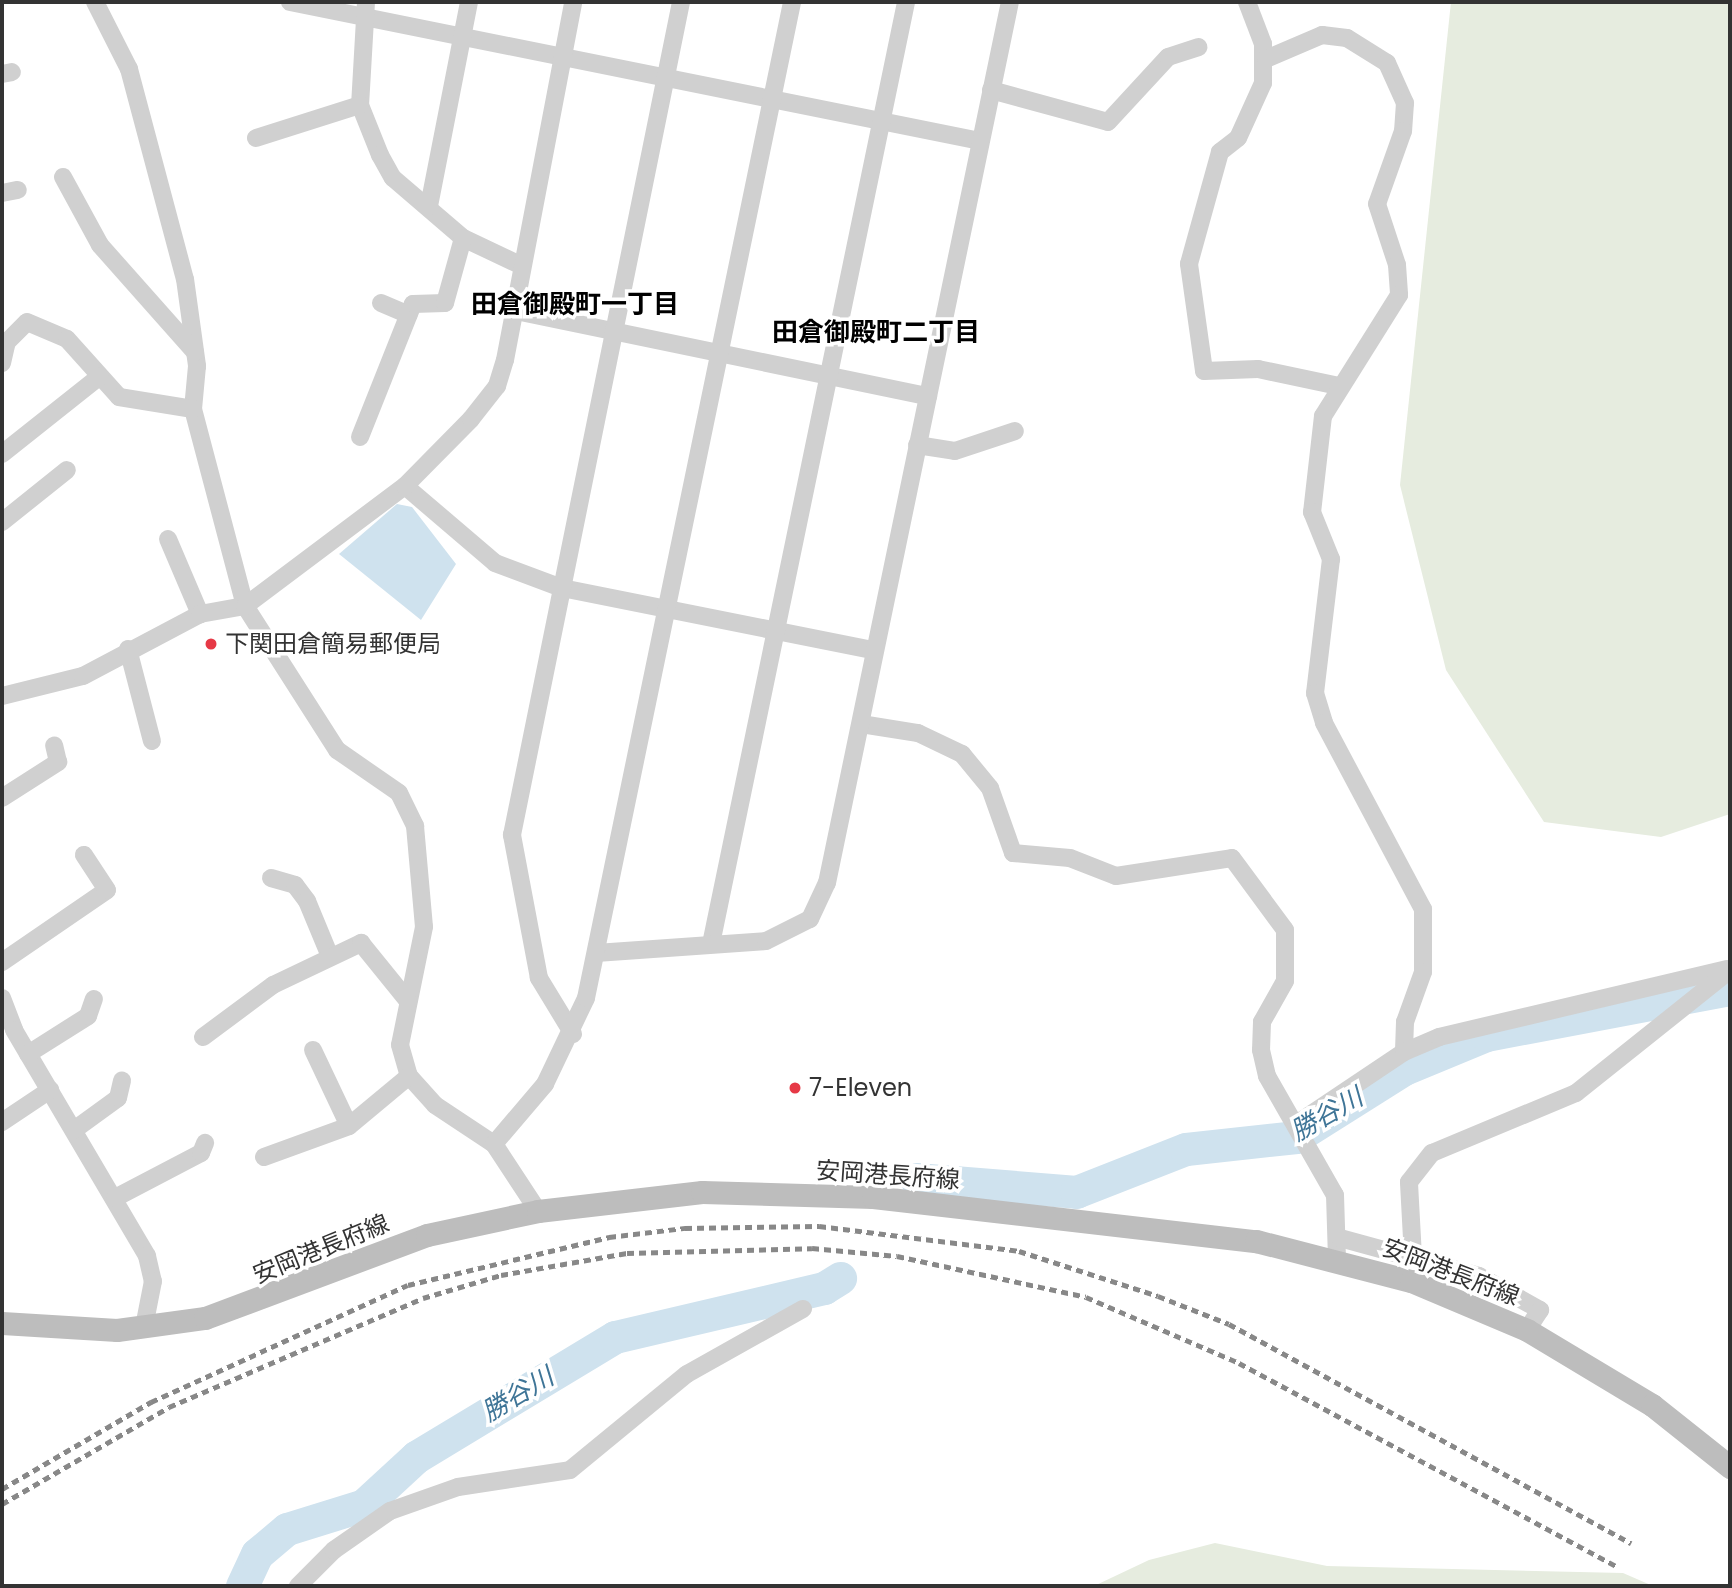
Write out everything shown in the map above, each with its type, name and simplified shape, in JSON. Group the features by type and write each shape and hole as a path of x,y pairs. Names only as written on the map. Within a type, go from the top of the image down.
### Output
{"main road":[{"name":"安岡港長府線","path":"2,1323 144,1327 239,1310 427,1235 538,1210 702,1192 873,1198 1158,1226 1338,1249 1471,1302 1527,1330 1652,1405 1730,1466"}],"street":[{"path":"95,2 129,69 185,279 195,352 193,409 246,606 337,750 400,793 415,826 424,927 400,1045 409,1076 435,1105 494,1144 538,1210"},
{"path":"290,2 365,10 462,37 560,58 980,141"},
{"path":"429,206 469,2"},
{"path":"2,696 83,676 128,649 200,614 246,606 405,486 497,386 573,2"},
{"path":"573,1034 538,978 517,889 512,835 681,2"},
{"path":"494,1144 545,1084 573,1034 596,953 792,2"},
{"path":"711,944 906,2"},
{"path":"596,953 766,941 810,919 827,883 861,724 873,650 1010,2"},
{"path":"1247,2 1266,59 1256,104 1238,138 1220,152 1190,256 1191,306 1204,371 1258,369 1339,386"},
{"path":"365,10 360,104 393,178 429,206 463,238 520,265"},
{"path":"1266,59 1322,35 1347,38 1387,63 1405,103 1403,131 1377,204 1398,265 1399,295 1322,416 1312,466 1312,512 1331,559 1315,693 1324,723 1423,909 1423,972 1405,1023 1404,1052"},
{"path":"991,90 1108,122 1168,57 1198,47"},
{"path":"256,138 360,104"},
{"path":"63,177 100,245 195,352"},
{"path":"360,437 413,304 445,303 463,238"},
{"path":"381,303 409,315"},
{"path":"511,310 928,396"},
{"path":"2,363 7,342 27,322 67,338 119,397 193,409"},
{"path":"2,454 100,376"},
{"path":"917,445 955,451 1015,431"},
{"path":"2,522 67,470"},
{"path":"405,486 495,563 562,588 873,650"},
{"path":"168,539 200,614"},
{"path":"128,649 152,741"},
{"path":"861,724 918,733 962,754 990,789 1013,853 1070,858 1116,876 1232,858 1285,930 1285,981 1262,1022 1261,1050 1267,1076 1302,1130 1335,1195 1338,1249 1413,1257 1479,1276 1540,1310 1527,1330"},
{"path":"2,798 58,762 54,745"},
{"path":"2,962 107,890 84,855"},
{"path":"271,878 295,885 307,901 329,954"},
{"path":"203,1037 273,985 329,954 361,943 408,1001"},
{"path":"1302,1130 1404,1052 1478,1025 1730,969"},
{"path":"1413,1257 1409,1182 1432,1153 1576,1093 1730,969"},
{"path":"2,998 28,1054 147,1256 153,1281 144,1327"},
{"path":"28,1054 88,1016 93,999"},
{"path":"313,1050 349,1126"},
{"path":"264,1157 349,1126 409,1076"},
{"path":"74,1129 118,1098 122,1080"},
{"path":"2,1122 50,1090"},
{"path":"115,1198 201,1153 205,1143"},
{"path":"298,1586 334,1550 390,1511 458,1487 569,1470 687,1374 803,1309"}],"shaded area":[{"path":"1451,2 1730,2 1730,814 1661,837 1544,822 1446,670 1400,485"},
{"path":"1215,1543 1327,1566 1623,1573 1653,1586 1094,1586 1149,1560"}],"water":[{"path":"397,504 412,507 456,564 421,620 339,554"}],"waterway":[{"name":"勝谷川","path":"916,1179 1076,1192 1186,1149 1296,1137 1404,1069 1486,1035 1730,989"},
{"name":"勝谷川","path":"242,1586 257,1554 287,1529 364,1505 416,1457 615,1337 824,1288 840,1278"}],"railway":[{"path":"2,1489 151,1402 408,1285 609,1237 685,1228 819,1226 1019,1251 1158,1296 1229,1324 1631,1543"},
{"path":"2,1504 169,1407 423,1298 501,1275 627,1253 812,1248 897,1256 1086,1297 1239,1363 1618,1567"}],"place":[{"name":"下関田倉簡易郵便局","path":"211,644"},
{"name":"7-Eleven","path":"795,1088"}],"district":[{"name":"田倉御殿町一丁目","path":"575,305"},
{"name":"田倉御殿町二丁目","path":"876,333"}]}
